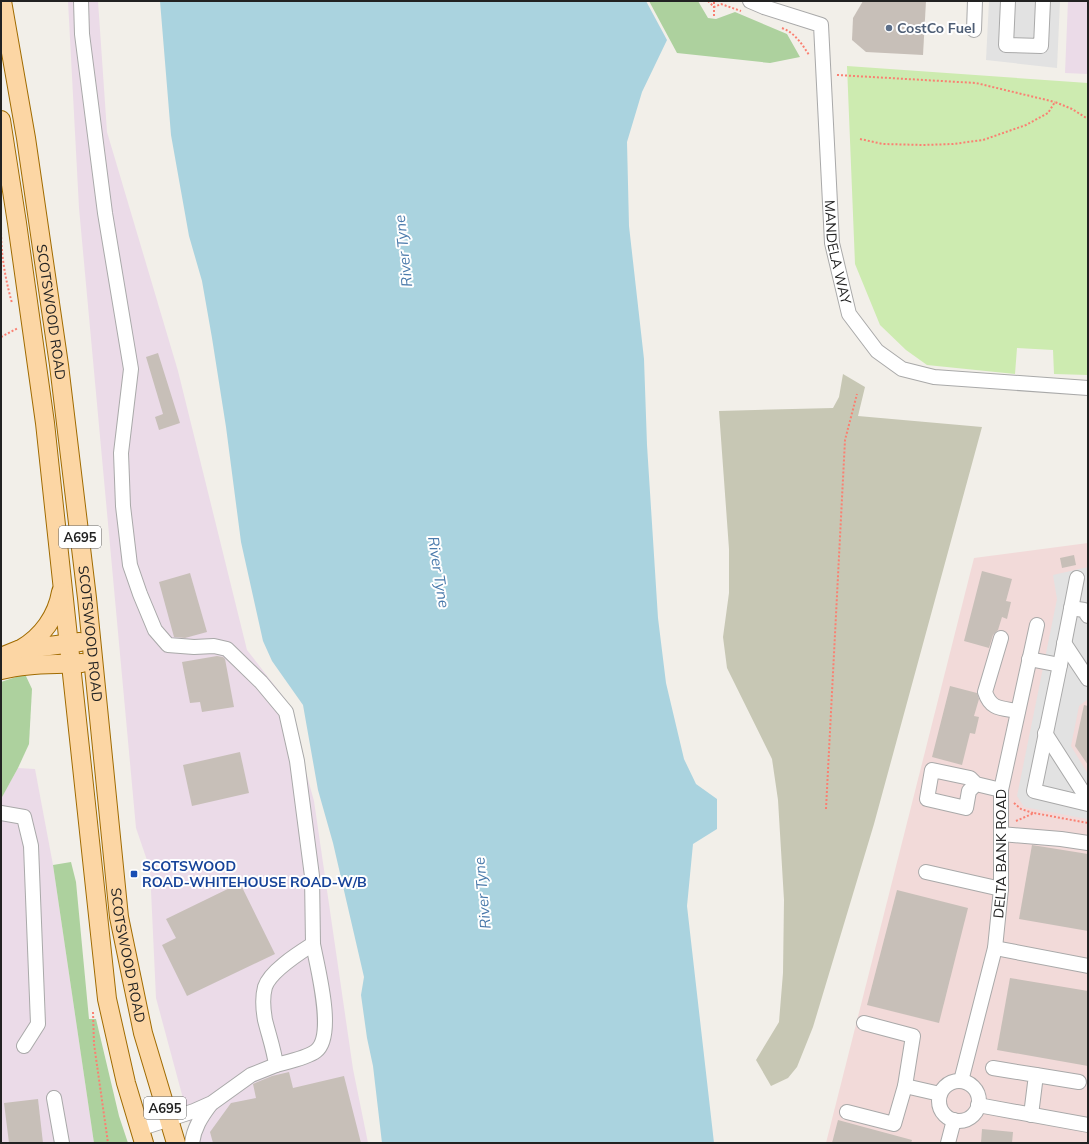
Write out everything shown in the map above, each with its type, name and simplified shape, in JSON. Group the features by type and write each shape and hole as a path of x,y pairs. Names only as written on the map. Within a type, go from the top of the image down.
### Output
{"main road":[{"name":"SCOTSWOOD ROAD","path":"2,1 28,153 59,365 91,641 119,916 143,1033 176,1143"},
{"name":"SCOTSWOOD ROAD","path":"1,120 32,325 45,423 63,578 107,999 126,1083 142,1136"},
{"path":"1,657 32,643 44,629 54,613 60,598 63,578"},
{"path":"18,650 91,641"},
{"path":"1,670 31,665 92,662"}],"street":[{"path":"81,1 82,34 105,213 131,369 121,453 123,506 130,565 155,630 168,645 194,648 214,646 227,649 261,682 286,712 297,761 312,876 313,944 324,1006 326,1034 317,1050 296,1060 276,1065 251,1076 212,1103 188,1114 169,1120 142,1136"},
{"path":"974,30 975,1"},
{"path":"1008,1 1006,45 1041,46 1043,1"},
{"name":"MANDELA WAY","path":"747,7 764,7 821,25 832,243 849,314 877,351 902,369 934,377 1088,388"},
{"path":"1077,578 1034,791 1088,804"},
{"path":"1071,608 1084,610 1088,616"},
{"name":"DELTA BANK ROAD","path":"961,1081 995,948 1000,889 1000,790 1037,625"},
{"path":"1001,638 985,692 988,701 994,706 1018,710"},
{"path":"1064,642 1088,679"},
{"path":"1029,660 1060,665"},
{"path":"1045,733 1088,800"},
{"path":"976,784 1000,790"},
{"path":"1,813 24,817 31,846 38,1024 24,1046"},
{"path":"1001,831 1088,843"},
{"path":"926,872 1000,889"},
{"path":"276,1065 265,1020 263,1001 266,985 276,972 289,960 313,944"},
{"path":"995,948 1088,966"},
{"path":"847,1112 894,1124 905,1086 913,1036 864,1024"},
{"path":"993,1068 1079,1082"},
{"path":"1031,1115 1036,1076"},
{"path":"961,1081 967,1083 972,1086 976,1092 978,1105 976,1111 966,1119 954,1120 948,1117 940,1107 940,1094 943,1088 948,1084 961,1081"},
{"path":"905,1086 940,1094"},
{"path":"54,1098 62,1143"},
{"path":"192,1143 196,1127 212,1103"},
{"path":"978,1105 1088,1125"},
{"path":"948,1143 954,1120"}],"path":[{"path":"708,1 714,7"},
{"path":"714,1 714,16"},
{"path":"714,7 721,4 747,7"},
{"path":"778,26 790,31 801,43 812,59"},
{"path":"824,74 976,83 1055,102 1072,109 1088,120"},
{"path":"860,139 883,144 923,145 953,144 983,140 1026,125 1048,113 1055,102"},
{"path":"2,227 1,251 13,306"},
{"path":"1,336 19,327"},
{"path":"826,809 846,440 857,394"},
{"path":"1000,790 1021,809 1034,813 1088,823"},
{"path":"1001,831 1034,813"},
{"path":"93,1007 94,1044 108,1143"}],"shaded area":[{"path":"68,1 98,1 107,132 178,371 247,650 286,700 314,801 353,1069 368,1143 195,1143 156,998 150,869 136,828 79,208"},
{"path":"989,1 1060,1 1057,68 986,60"},
{"path":"1068,1 1088,1 1088,74 1065,73"},
{"path":"843,374 865,387 858,416 982,427 874,824 813,1027 797,1067 788,1078 771,1086 756,1060 779,1022 783,973 784,900 778,800 772,759 727,668 723,637 729,593 729,549 719,411 833,408 839,397"},
{"path":"1088,543 1088,1143 826,1143 974,558"},
{"path":"1088,567 1088,699 1079,706 1071,746 1088,774 1087,819 1024,807 1017,796 1057,599 1053,575"},
{"path":"18,768 35,769 53,865 94,1143 1,1143 1,799"}],"green space":[{"path":"649,1 698,1 708,18 716,19 735,12 787,34 800,57 770,63 677,53"},
{"path":"847,66 1088,83 1088,375 1054,374 1053,350 1017,348 1015,374 927,365 906,350 880,325 855,264"},
{"path":"25,674 32,689 29,744 1,799 1,682"},
{"path":"71,862 76,882 89,1019 96,1019 119,1116 128,1143 94,1143 53,865"}],"water":[{"name":"River Tyne","path":"160,1 646,1 667,40 642,92 627,142 629,226 644,359 647,445 658,618 666,683 684,759 696,784 717,799 717,829 693,844 687,906 714,1143 382,1143 373,1066 367,1038 361,995 364,977 333,843 318,790 303,705 272,661 263,641 241,542 226,427 212,338 202,281 189,236 171,135"}],"building":[{"name":"CostCo Fuel","path":"863,1 926,1 923,55 866,52 852,40 853,18"},
{"path":"158,353 180,423 159,430 155,417 163,414 146,357"},
{"path":"1074,555 1076,565 1062,568 1060,558"},
{"path":"982,571 1012,579 1006,601 1011,602 1007,619 1002,617 998,630 993,635 989,648 964,641"},
{"path":"190,573 207,632 185,638 174,637 159,582"},
{"path":"217,656 225,659 234,707 202,712 200,702 190,703 182,662"},
{"path":"950,686 977,693 979,699 974,716 979,717 975,734 970,733 962,765 932,757"},
{"path":"1084,705 1088,706 1088,765 1075,746"},
{"path":"240,752 249,793 192,806 183,765"},
{"path":"1032,845 1088,854 1088,931 1019,919"},
{"path":"240,883 275,954 187,996 162,945 176,938 166,919"},
{"path":"897,890 968,908 939,1023 867,1005"},
{"path":"1010,978 1088,991 1088,1066 997,1050"},
{"path":"289,1072 293,1088 344,1076 361,1143 213,1143 210,1132 231,1103 256,1098 253,1084 272,1076"},
{"path":"38,1099 43,1143 9,1143 4,1103"},
{"path":"838,1120 912,1140 911,1143 832,1143"},
{"path":"982,1129 1013,1132 1012,1143 981,1143"}],"place":[{"name":"CostCo Fuel","path":"889,28"},
{"name":"SCOTSWOOD ROAD-WHITEHOUSE ROAD-W/B","path":"134,874"}]}
